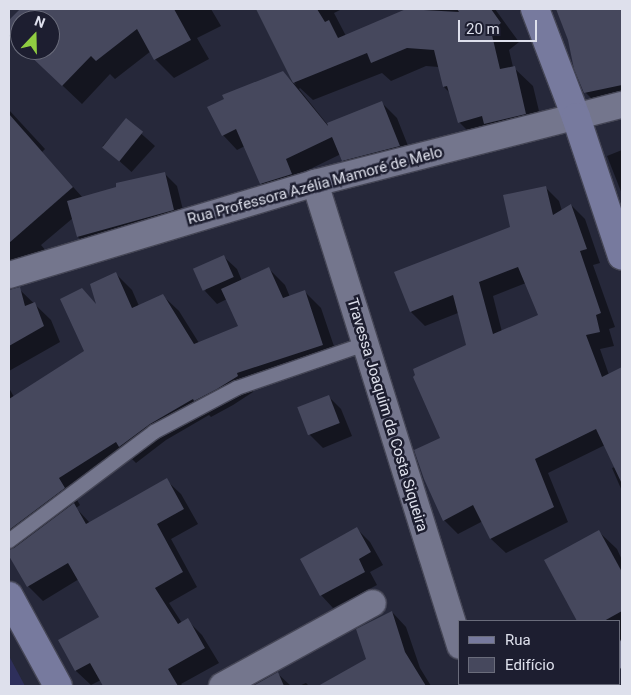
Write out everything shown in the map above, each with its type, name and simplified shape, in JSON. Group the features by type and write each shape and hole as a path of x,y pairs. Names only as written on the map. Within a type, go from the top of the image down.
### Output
{"street":[{"path":"535,9 576,117 622,256"},
{"name":"Rua Professora Azélia Mamoré de Melo","path":"9,275 315,183 622,105"},
{"name":"Travessa Joaquim da Costa Siqueira","path":"315,183 458,640"},
{"path":"9,596 58,686"},
{"path":"222,686 373,603"}],"lane":[{"path":"9,541 154,432 237,388 365,344"}],"shaded area":[{"path":"9,656 25,686 9,686"}],"building":[{"path":"174,9 191,40 154,60 137,29 96,61 91,56 62,86 35,60 60,60 60,10 19,10"},
{"path":"256,9 317,9 325,22 329,20 338,38 406,9 459,12 457,9 491,9 501,23 491,31 500,69 515,66 526,114 484,124 482,116 458,123 447,86 443,87 434,50 407,48 371,63 367,53 293,83"},
{"path":"556,9 622,9 622,85 584,93 574,69 568,40"},
{"path":"10,19 10,36 9,35"},
{"path":"283,71 328,126 327,123 382,101 400,146 342,161 332,137 286,159 292,174 260,184 236,129 222,136 207,107 224,99 222,95"},
{"path":"9,114 73,187 9,243"},
{"path":"126,118 143,132 119,161 102,148"},
{"path":"165,172 174,210 77,237 67,201 116,187 116,183"},
{"path":"546,186 553,215 571,204 587,249 580,251 601,313 596,315 600,332 586,335 602,377 622,367 622,484 596,429 535,459 554,507 490,539 473,505 443,521 424,479 414,450 440,438 413,377 415,375 413,369 466,345 453,295 410,312 394,272 510,227 503,195","holes":["518,267 538,315 493,334 479,282"]},
{"path":"224,255 234,277 203,291 193,269"},
{"path":"269,267 283,298 305,290 323,345 237,373 238,376 150,424 119,447 116,442 59,478 65,488 9,530 9,399 84,351 60,299 82,288 96,304 90,284 116,272 132,308 163,294 194,344 238,326 221,289"},
{"path":"20,287 25,306 35,302 44,326 9,346 9,290"},
{"path":"329,395 340,423 308,435 297,407"},
{"path":"167,478 184,509 157,524 183,572 155,588 178,624 188,618 205,648 168,669 178,686 103,686 90,663 75,671 58,640 99,617 68,563 27,587 9,556 9,550 74,503 86,524"},
{"path":"357,527 371,552 359,559 365,572 320,596 300,559"},
{"path":"599,530 622,572 622,611 606,620 576,620 544,560"},
{"path":"392,611 405,652 426,686 318,686 366,659 356,629"},
{"path":"278,672 284,686 253,686"}]}
